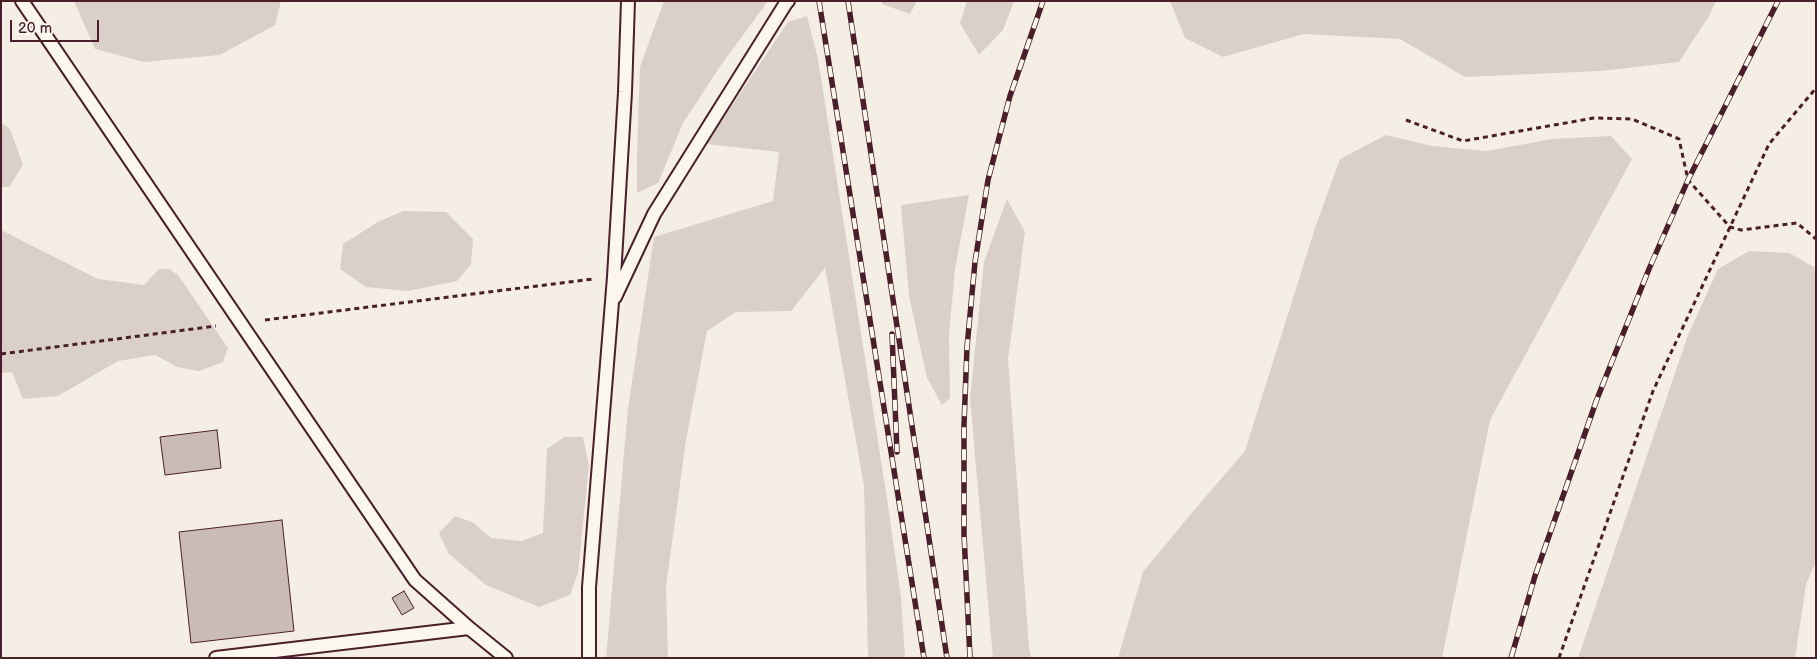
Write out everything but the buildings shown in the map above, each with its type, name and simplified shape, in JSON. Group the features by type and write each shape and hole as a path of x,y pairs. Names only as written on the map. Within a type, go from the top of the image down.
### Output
{"lane":[{"path":"22,1 415,580 506,658"},
{"path":"589,658 589,587 614,276 625,92 628,1"},
{"path":"612,304 654,214 788,1"},
{"path":"216,658 469,628"}],"path":[{"path":"1559,658 1653,391 1769,144 1816,88"},
{"path":"1406,120 1462,141 1594,118 1632,120 1679,140 1688,180 1730,227 1741,230 1798,223 1816,239"},
{"path":"1,354 614,276"}],"shaded area":[{"path":"74,1 281,1 275,25 220,55 144,62 95,49"},
{"path":"664,1 768,1 719,68 683,123 658,183 637,193 640,67"},
{"path":"882,1 917,1 910,14 882,4"},
{"path":"967,1 1014,1 1003,30 979,55 960,23"},
{"path":"1170,1 1716,1 1709,16 1679,62 1600,71 1465,77 1400,39 1304,34 1223,57 1185,38"},
{"path":"807,16 818,59 888,505 901,597 905,658 868,658 864,486 825,268 791,311 736,312 707,331 686,440 666,587 668,658 606,658 628,408 654,237 773,201 779,152 706,144 788,22"},
{"path":"1,123 10,129 23,165 9,187 1,187"},
{"path":"1386,135 1432,146 1487,151 1552,139 1611,136 1632,159 1490,420 1442,658 1118,658 1143,572 1245,451 1315,228 1340,159"},
{"path":"969,195 955,269 949,335 950,398 942,405 927,378 909,296 901,205"},
{"path":"1007,199 1025,232 1008,359 1031,658 993,658 970,399 984,262"},
{"path":"403,211 446,212 473,239 471,264 457,281 408,291 366,287 340,269 343,244 378,222"},
{"path":"1,230 98,279 144,285 159,269 169,269 178,275 228,348 223,362 199,371 177,367 155,355 118,361 58,396 23,399 12,372 1,373"},
{"path":"1749,251 1789,253 1816,268 1816,562 1806,584 1795,658 1578,658 1688,335 1718,269"},
{"path":"564,437 583,437 589,465 578,573 570,595 539,607 486,585 449,554 439,533 455,516 474,523 491,538 521,541 543,533 547,449"}],"railway":[{"path":"819,1 924,658"},
{"path":"848,1 947,658"},
{"path":"970,658 964,534 964,425 967,347 975,262 988,180 1010,96 1043,1"},
{"path":"1511,658 1535,576 1597,399 1649,269 1688,180 1778,1"},
{"path":"892,334 897,452"}]}
